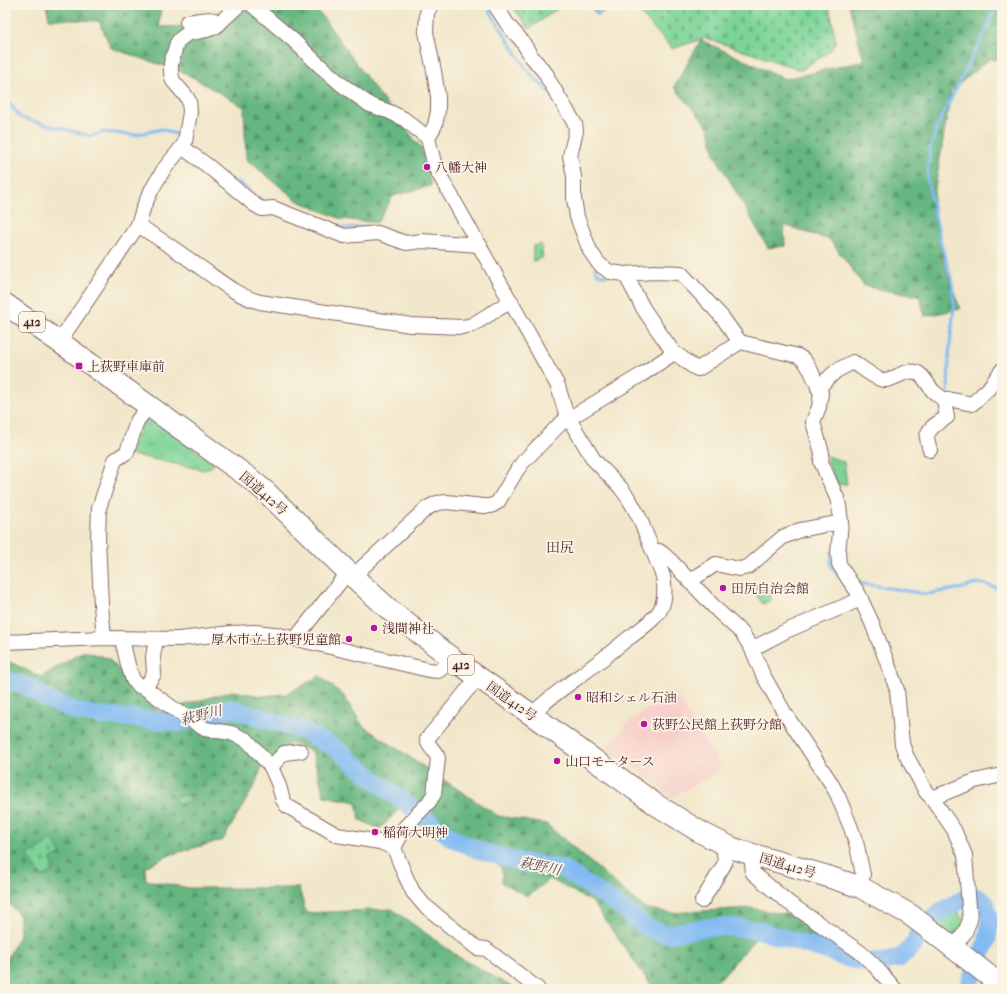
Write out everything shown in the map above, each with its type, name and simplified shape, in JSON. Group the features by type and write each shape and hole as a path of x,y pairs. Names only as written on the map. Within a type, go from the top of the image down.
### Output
{"highway":[{"name":"国道412号","path":"5,304 248,477 266,492 350,574 392,612 454,660 655,804 702,833 727,845 751,854 860,887 909,914 1002,986"}],"street":[{"path":"58,342 138,225 144,206 152,189 164,169 185,142 190,112 189,101 173,81 171,73 171,64 177,43 184,36 190,33 215,27 239,5"},
{"path":"252,5 341,84 370,105 404,119 428,138 435,167 558,386 566,414 594,460 620,487 628,499 639,517 654,552 663,576 664,584 664,597 659,612 640,629 538,708 532,715"},
{"path":"428,138 435,125 438,110 438,98 434,71 426,32 427,14 431,5"},
{"path":"495,5 508,26 522,41 531,56 547,75 575,124 576,131 570,156 574,176 577,217 590,251 599,264 610,272 627,277 654,272 681,273 722,317 736,345"},
{"path":"187,22 216,20 220,23"},
{"path":"182,147 208,166 254,205 262,209 273,208 344,236 378,233 406,242 422,241 480,245"},
{"path":"138,225 161,239 233,290 253,300 411,325 462,328 472,325 511,301"},
{"path":"627,277 643,308 674,353 691,367 698,369 736,345 798,356 804,360 811,371 821,393 813,422 822,453 821,462 839,506 837,523 840,533 838,553 839,564 856,590 882,649 897,690 902,744 906,755 926,792 932,798 954,830 965,855 970,920 959,952"},
{"path":"295,639 350,574 427,508 437,503 447,502 491,506 498,502 523,462 560,424 641,375 674,353"},
{"path":"818,388 836,371 853,362 879,379 886,380 907,372 920,374 934,392 944,400 947,417 932,428 928,433 927,438 930,450"},
{"path":"944,400 948,399 972,404 1000,376"},
{"path":"104,638 101,605 99,508 115,460 126,452 137,421 149,406"},
{"path":"690,581 716,564 739,568 748,567 783,537 800,530 837,523"},
{"path":"654,552 659,551 672,562 718,611 742,633 752,649 763,676 784,712 838,796 857,846 863,875 860,887"},
{"path":"752,649 856,590"},
{"path":"5,642 104,638 179,639 231,633 255,632 275,634 429,670 438,671 454,660"},
{"path":"122,638 133,680 139,686 145,688 205,729 231,733 247,740 271,767 283,800 287,806 337,834 380,842 394,848 413,892 424,905 477,948 486,950 538,989"},
{"path":"145,688 154,674 153,657 156,639"},
{"path":"394,848 406,827 429,802 434,794 438,758 427,742 427,739 478,677"},
{"path":"271,767 284,753 301,751"},
{"path":"932,798 975,781 1002,775"},
{"path":"709,894 725,863 724,852 727,845"},
{"path":"751,854 753,874 789,903 860,952 874,965 895,989"}],"shaded area":[{"path":"673,690 722,769 671,798 642,773 605,749 628,723"}],"green space":[{"path":"46,5 161,5 159,27 213,25 232,5 314,5 377,92 422,149 431,186 393,196 377,223 341,219 298,201 246,159 244,107 185,73 111,48 99,21 49,19"},
{"path":"512,5 563,5 529,29"},
{"path":"638,5 829,5 836,42 830,51 801,70 705,38 672,49 635,7"},
{"path":"849,5 1002,5 1002,60 989,59 951,91 933,201 943,260 960,309 925,316 920,297 864,286 830,240 784,225 785,246 768,248 715,155 709,128 674,87 701,40 785,79 864,61"},
{"path":"541,244 543,257 533,261 533,246"},
{"path":"147,415 214,464 210,468 204,470 128,454"},
{"path":"828,456 844,462 847,484 837,485 827,460"},
{"path":"763,582 771,600 763,604 754,592 752,586"},
{"path":"84,651 108,658 159,712 233,691 261,696 286,694 320,676 344,696 363,726 498,816 546,824 644,908 671,913 750,908 801,917 828,939 809,939 789,933 756,938 719,980 651,985 592,902 550,879 528,896 502,883 502,869 471,838 400,808 380,829 360,820 356,802 324,796 312,751 290,743 261,769 255,785 223,840 172,854 145,867 146,880 189,888 299,888 306,913 392,909 459,957 515,989 5,989 5,963 19,936 20,916 5,898 5,660 41,677"},
{"path":"189,794 191,801 177,805 175,797"},
{"path":"53,839 60,855 50,859 55,870 42,877 28,855"},
{"path":"956,908 958,908 960,916 965,920 954,938 937,924"}],"water":[{"path":"597,5 607,5 609,7 598,16 592,9"}],"waterway":[{"path":"486,5 529,73 549,92"},
{"path":"948,393 949,355 954,307 952,281 942,248 927,178 930,149 937,127 988,27 996,5"},
{"path":"5,102 10,104 21,118 91,136 104,132 134,135 162,129 180,136"},
{"path":"237,181 264,203"},
{"path":"340,227 366,227"},
{"path":"595,268 598,274 606,276"},
{"path":"807,441 816,459"},
{"path":"832,552 831,564 833,570 841,578"},
{"path":"858,583 926,594 963,588 979,583 1002,589"},
{"name":"萩野川","path":"5,679 26,686 47,699 75,711 101,716 180,723 231,708 304,731 337,749 371,777 452,838 476,849 515,861 563,869 612,901 649,929 667,934 710,927 758,930 843,957 863,962 881,962 898,959 906,953 915,943 918,933 941,911 964,899 977,897 986,903 990,922 987,941 967,989"},
{"path":"990,922 1002,917"}],"place":[{"name":"八幡大神","path":"427,167"},
{"name":"上荻野車庫前","path":"79,366"},
{"name":"田尻自治会館","path":"723,588"},
{"name":"浅間神社","path":"374,628"},
{"name":"厚木市立上荻野児童館","path":"349,639"},
{"name":"昭和シェル石油","path":"578,697"},
{"name":"荻野公民館上荻野分館","path":"644,724"},
{"name":"山口モータース","path":"557,761"},
{"name":"稲荷大明神","path":"375,832"}],"district":[{"name":"田尻","path":"560,547"}]}
